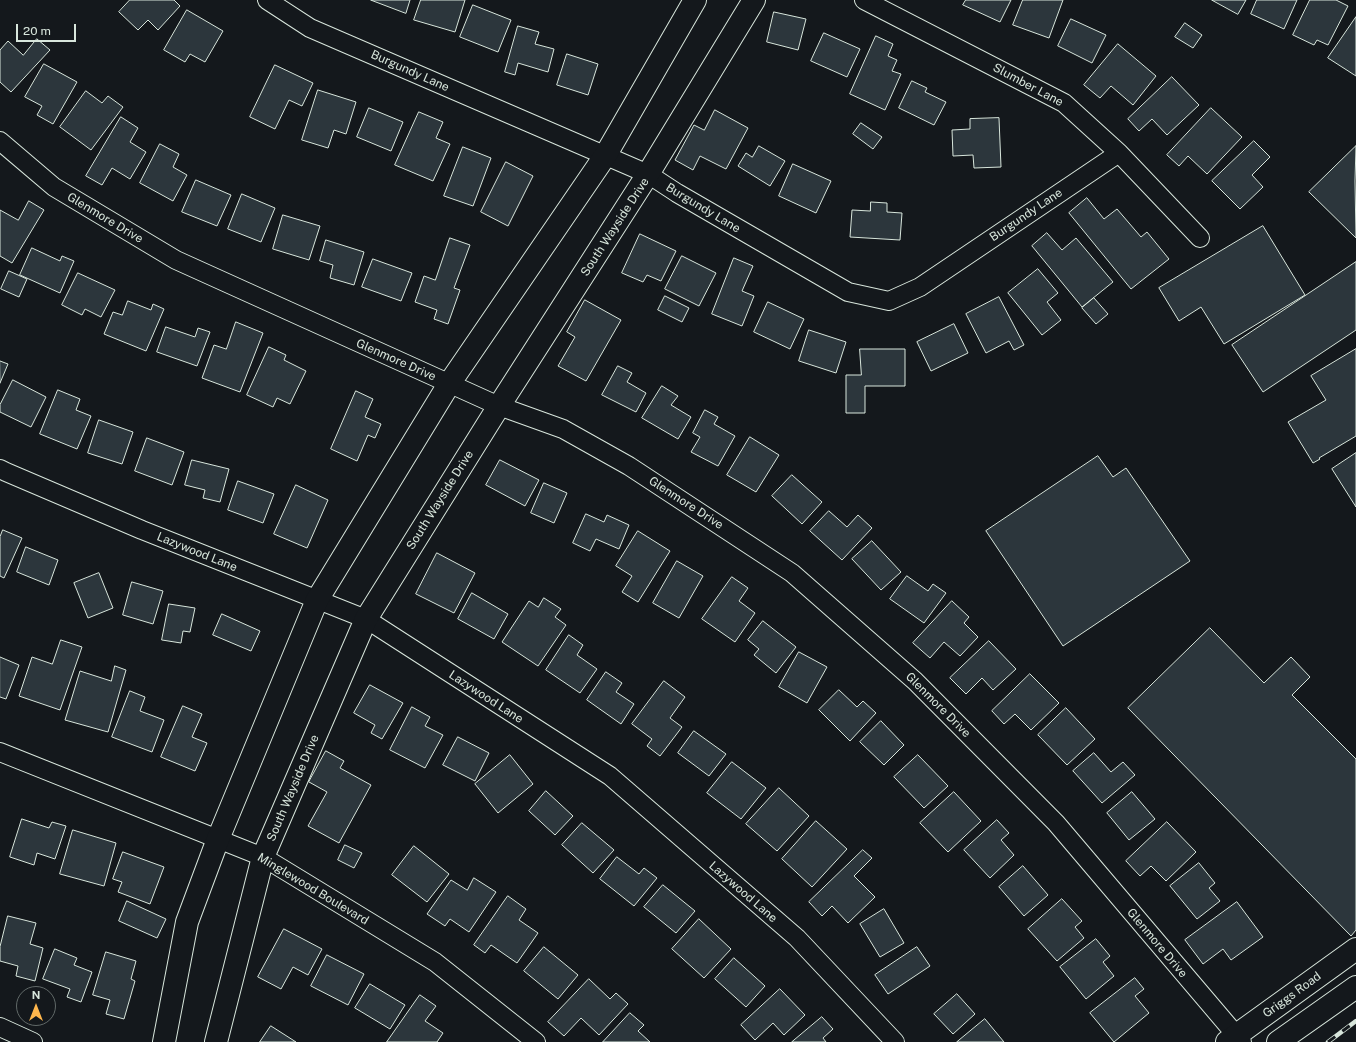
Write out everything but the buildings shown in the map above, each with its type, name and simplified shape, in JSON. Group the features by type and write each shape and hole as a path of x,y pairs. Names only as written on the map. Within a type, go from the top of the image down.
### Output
{"main road":[{"path":"164,1042 187,922 218,839 317,600 449,384 605,156 695,0"},
{"name":"South Wayside Drive","path":"216,1042 263,857 366,619 499,406 648,174 754,0"},
{"name":"Griggs Road","path":"1235,1040 1356,949"},
{"path":"1278,1042 1356,987"}],"street":[{"name":"Burgundy Lane","path":"267,0 310,28 648,174 677,193 848,292 888,301 920,288 1119,152"},
{"name":"Slumber Lane","path":"864,0 1064,104 1119,152 1200,238"},
{"name":"Glenmore Drive","path":"0,142 54,187 176,260 499,406 563,429 629,466 792,573 916,681 1056,823 1235,1040"},
{"name":"Lazywood Lane","path":"0,469 13,476 142,530 366,619 610,776 797,938 896,1042"},
{"name":"Minglewood Boulevard","path":"0,752 263,857 435,962 536,1042"},
{"path":"0,1028 33,1042"}],"railway":[{"path":"1328,1042 1356,1021"}]}
